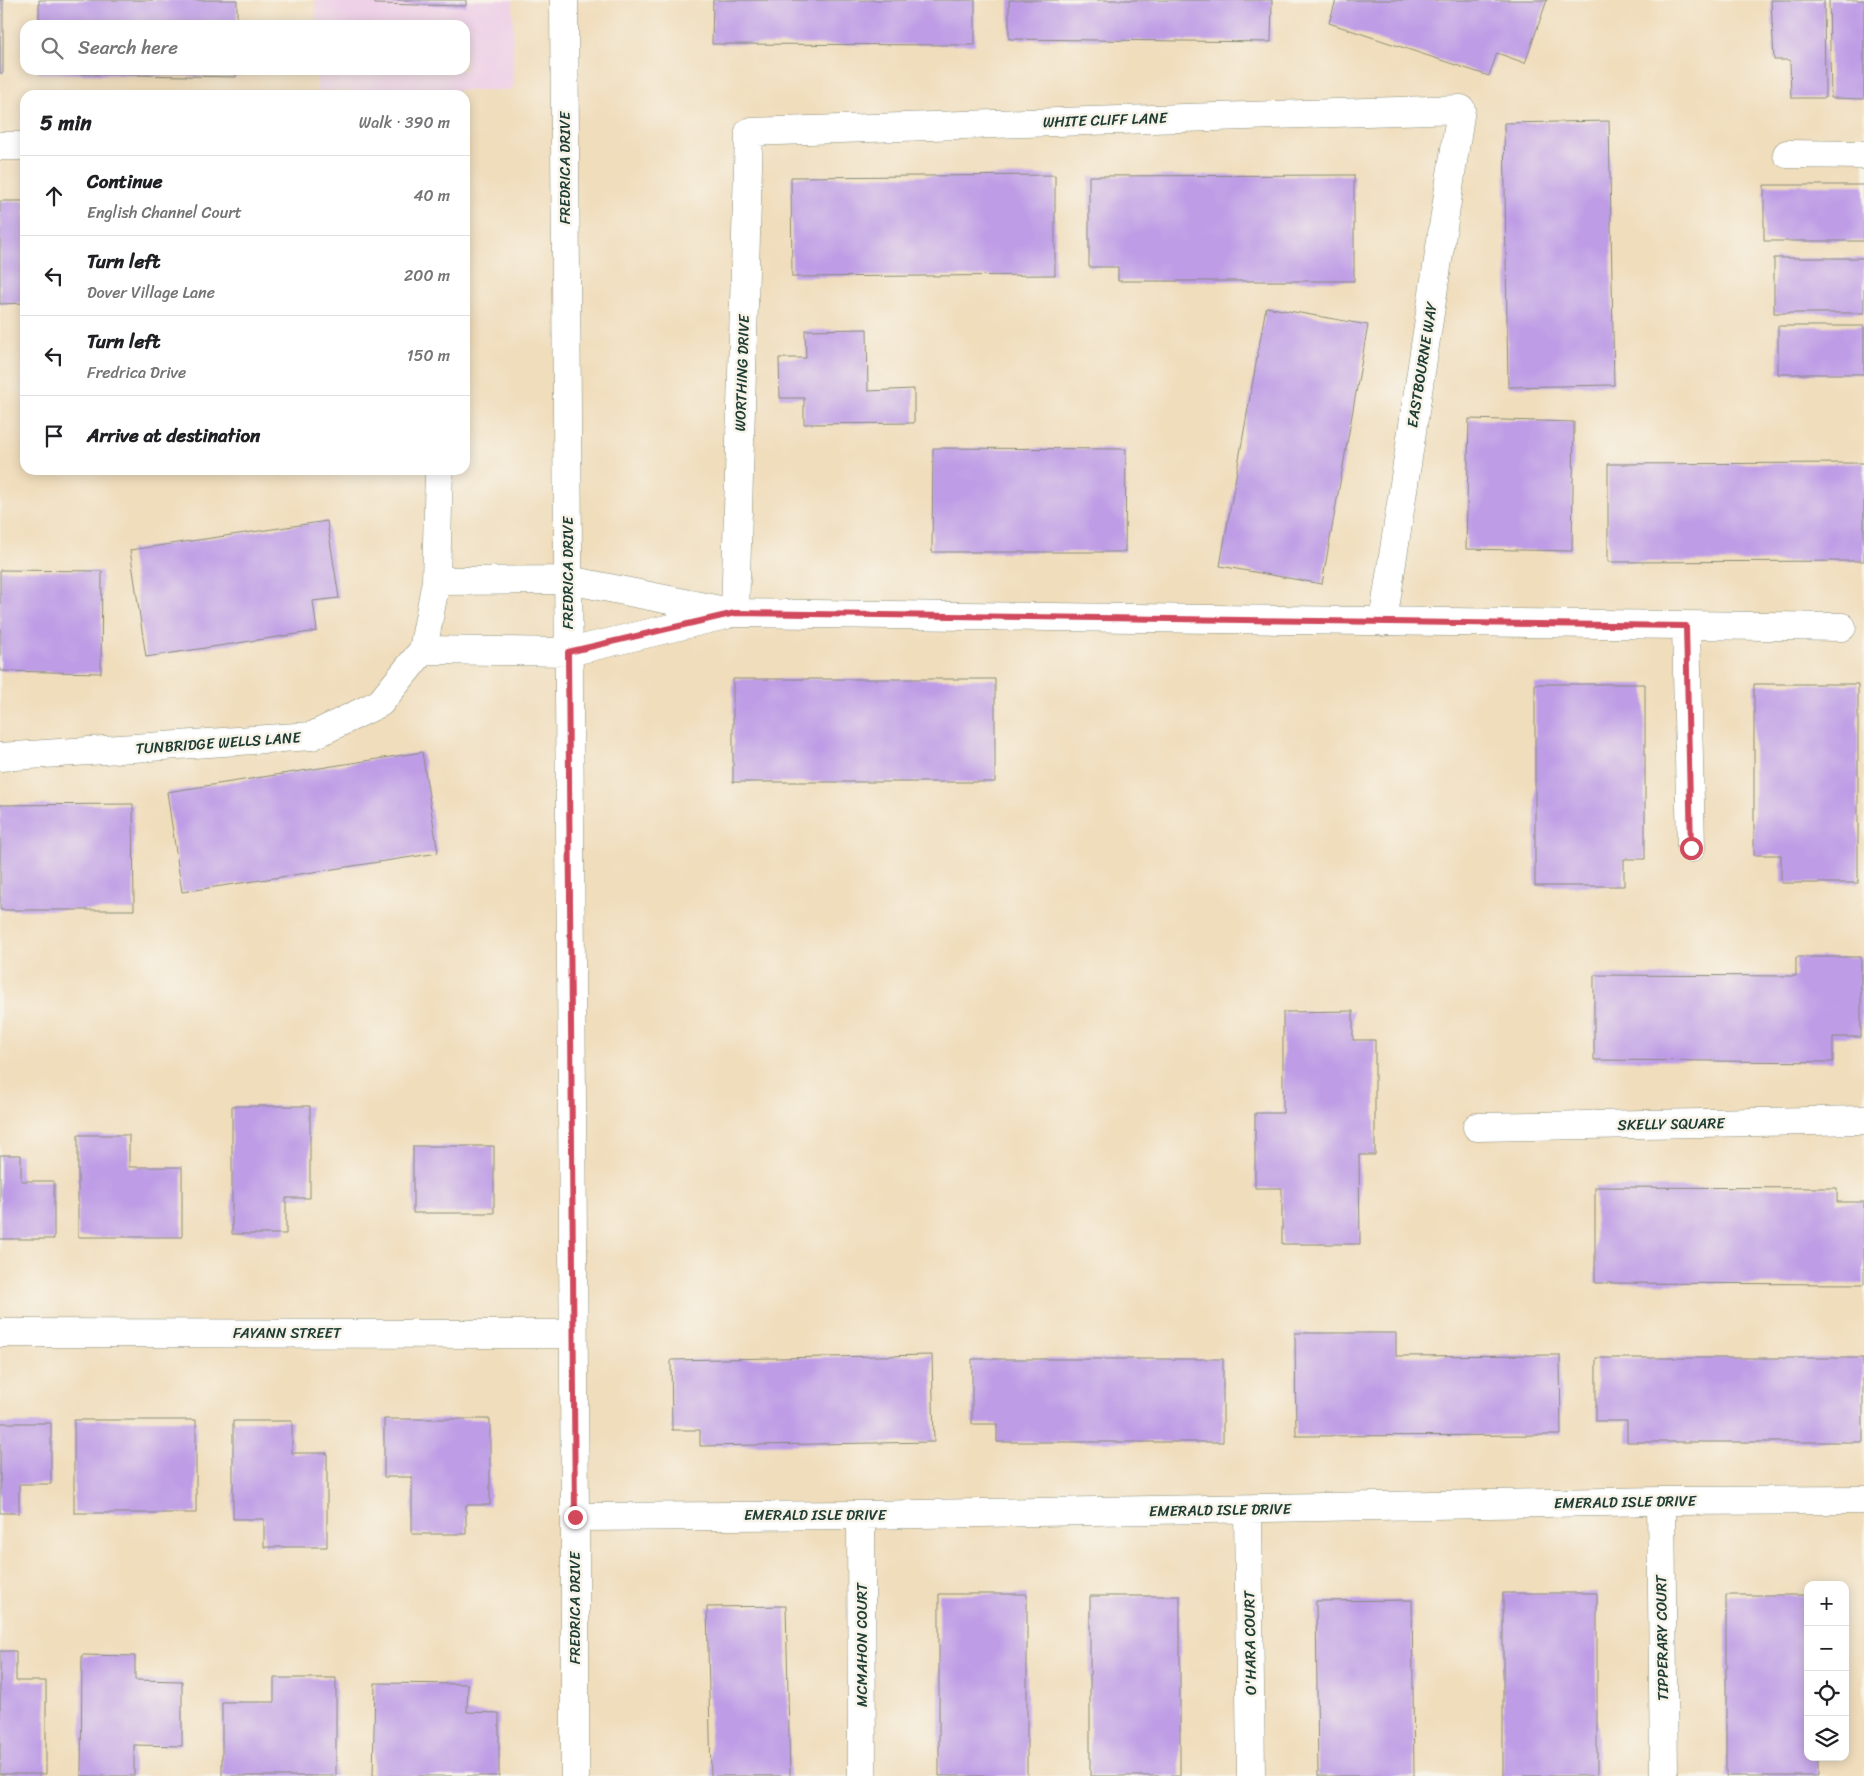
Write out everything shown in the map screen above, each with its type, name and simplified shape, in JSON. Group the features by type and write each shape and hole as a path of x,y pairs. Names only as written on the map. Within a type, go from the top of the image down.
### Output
{"street":[{"name":"FREDRICA DRIVE","path":"564,0 575,1517 575,1776"},
{"name":"WHITE CLIFF LANE","path":"749,132 1461,109"},
{"name":"EASTBOURNE WAY","path":"1383,622 1461,109"},
{"name":"WORTHING DRIVE","path":"735,613 749,132"},
{"path":"0,146 20,146"},
{"path":"1787,154 1864,155"},
{"name":"TUNBRIDGE WELLS LANE","path":"0,757 312,736 380,703 423,650 436,581 439,475"},
{"path":"436,581 568,580 735,613 1842,628"},
{"path":"423,650 568,652 735,613"},
{"path":"1686,626 1691,848"},
{"name":"SKELLY SQUARE","path":"1477,1127 1864,1120"},
{"name":"FAYANN STREET","path":"0,1333 573,1334"},
{"name":"EMERALD ISLE DRIVE","path":"575,1517 861,1515 1660,1501 1864,1500"},
{"name":"TIPPERARY COURT","path":"1660,1501 1664,1776"},
{"name":"O'HARA COURT","path":"1248,1509 1251,1776"},
{"name":"MCMAHON COURT","path":"861,1515 862,1776"}],"shaded area":[{"path":"315,0 513,0 513,90 317,90 317,75 470,75 470,20 316,20"}],"building":[{"path":"0,0 3,0 3,73 0,73"},
{"path":"39,0 237,0 237,20 39,20"},
{"path":"375,0 466,0 466,6 375,4"},
{"path":"713,0 975,0 975,45 712,44"},
{"path":"1009,0 1272,0 1271,42 1009,39"},
{"path":"1336,0 1547,0 1525,63 1497,53 1489,76 1329,23"},
{"path":"1771,0 1824,0 1825,98 1791,98 1790,60 1774,60"},
{"path":"1829,0 1864,0 1864,99 1831,98"},
{"path":"137,75 236,75 236,77"},
{"path":"1609,121 1614,385 1508,387 1504,123"},
{"path":"1055,175 1055,275 792,277 791,177"},
{"path":"1354,175 1354,281 1118,281 1118,267 1089,267 1089,176"},
{"path":"1764,185 1864,185 1864,241 1764,241"},
{"path":"0,201 20,201 20,303 0,304"},
{"path":"1774,258 1864,258 1864,313 1774,313"},
{"path":"1266,307 1368,325 1322,584 1220,566"},
{"path":"1778,326 1864,326 1864,374 1778,374"},
{"path":"867,329 868,391 914,389 914,423 804,424 804,398 780,398 779,358 806,358 805,330"},
{"path":"1469,419 1574,422 1572,551 1466,549"},
{"path":"933,448 1126,449 1125,552 932,552"},
{"path":"1864,463 1864,561 1608,562 1608,464"},
{"path":"327,521 339,598 313,601 317,631 146,657 130,550"},
{"path":"0,570 102,571 101,673 0,671"},
{"path":"733,679 995,679 995,782 733,782"},
{"path":"1535,684 1645,684 1645,859 1624,859 1624,886 1535,886"},
{"path":"1754,684 1858,684 1858,883 1781,883 1781,855 1754,855"},
{"path":"422,752 438,853 182,892 167,792"},
{"path":"133,804 134,910 0,910 0,805"},
{"path":"1796,957 1861,957 1861,1037 1833,1037 1833,1062 1594,1060 1594,975 1796,976"},
{"path":"1353,1011 1353,1040 1375,1040 1375,1155 1359,1155 1360,1244 1282,1244 1282,1188 1255,1188 1255,1113 1283,1113 1283,1012"},
{"path":"232,1106 310,1106 310,1198 286,1198 286,1234 232,1234"},
{"path":"78,1135 129,1135 129,1167 182,1167 182,1237 78,1237"},
{"path":"413,1146 494,1146 494,1213 413,1213"},
{"path":"0,1155 21,1155 21,1181 54,1181 54,1239 0,1239"},
{"path":"1595,1187 1837,1188 1837,1202 1864,1202 1864,1284 1595,1283"},
{"path":"1295,1333 1396,1333 1396,1356 1560,1355 1561,1435 1296,1436"},
{"path":"932,1355 934,1442 700,1446 700,1430 672,1430 671,1360"},
{"path":"1596,1358 1863,1358 1863,1442 1627,1442 1627,1421 1596,1421"},
{"path":"972,1359 1223,1359 1223,1442 997,1442 997,1424 972,1424"},
{"path":"384,1419 490,1419 490,1505 466,1505 466,1534 412,1534 412,1477 384,1477"},
{"path":"74,1420 196,1420 196,1513 74,1513"},
{"path":"233,1421 292,1421 292,1453 327,1453 327,1547 264,1547 264,1519 233,1519"},
{"path":"0,1423 51,1423 51,1484 19,1484 19,1513 0,1513"},
{"path":"1503,1593 1597,1593 1597,1776 1503,1776"},
{"path":"939,1594 1027,1594 1027,1776 939,1776"},
{"path":"1726,1595 1804,1595 1804,1761 1818,1761 1818,1776 1726,1776"},
{"path":"1090,1596 1180,1596 1180,1776 1090,1776"},
{"path":"1412,1600 1414,1776 1318,1776 1316,1601"},
{"path":"786,1606 790,1776 711,1776 707,1607"},
{"path":"0,1651 16,1651 16,1681 46,1681 46,1774 0,1774"},
{"path":"82,1655 135,1656 135,1680 182,1681 182,1746 134,1745 134,1776 81,1776"},
{"path":"274,1678 336,1678 336,1776 222,1776 222,1702 274,1702"},
{"path":"375,1683 468,1684 467,1712 499,1713 499,1776 373,1776"}],"route":[{"path":"575,1517 568,652 735,613 1686,626 1691,848"}]}
